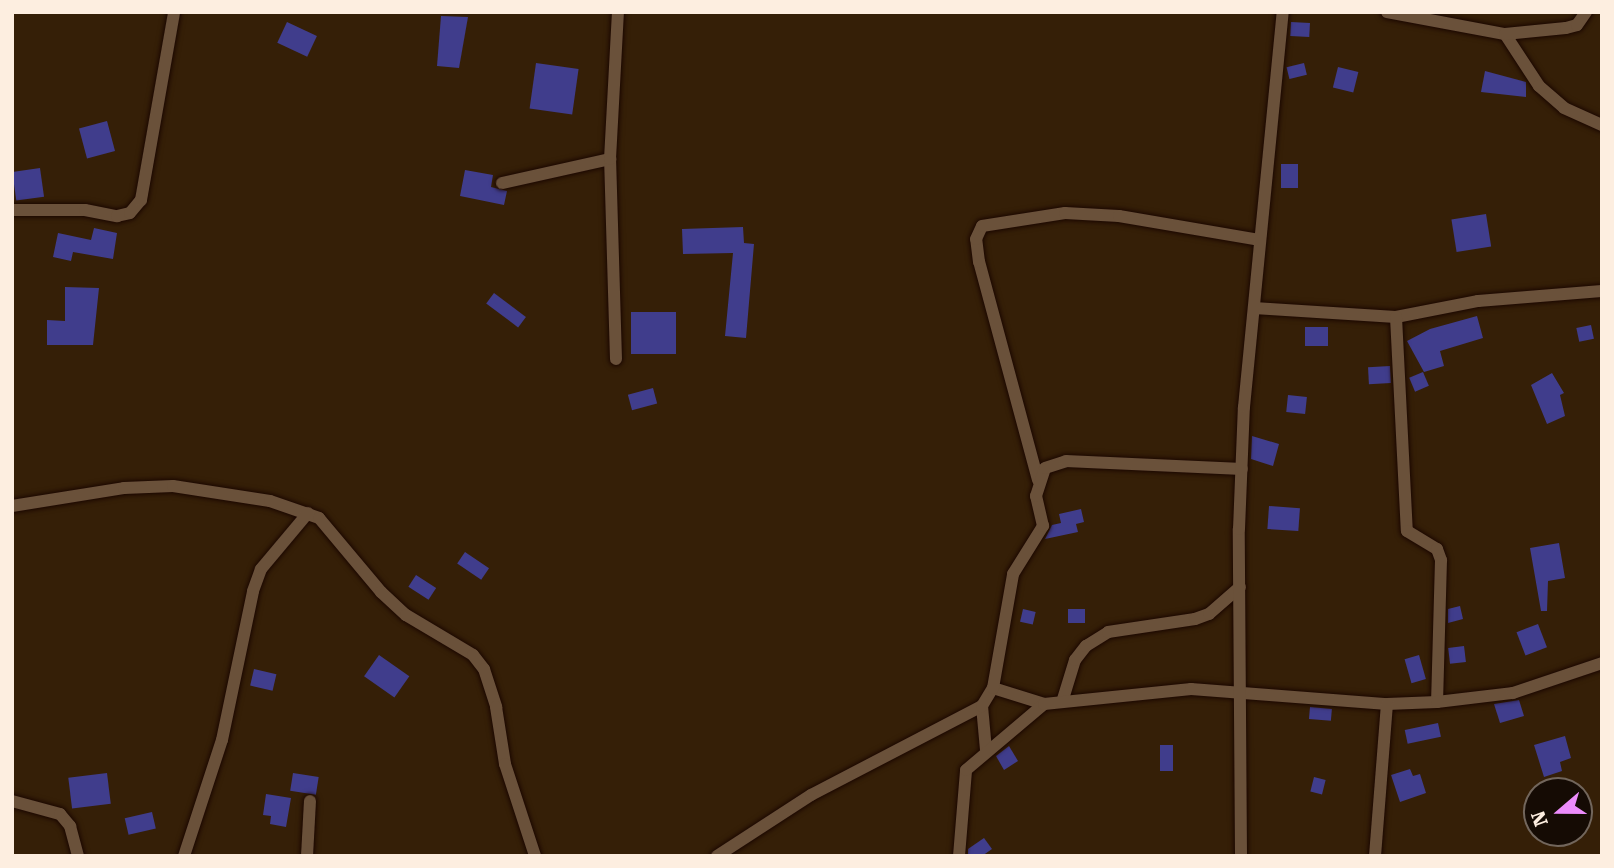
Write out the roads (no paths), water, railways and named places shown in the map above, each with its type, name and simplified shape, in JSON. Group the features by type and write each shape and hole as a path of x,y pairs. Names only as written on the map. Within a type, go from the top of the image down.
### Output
{"street":[{"path":"12,210 85,210 117,216 130,213 141,200 174,12"},
{"path":"616,359 610,159 618,12"},
{"path":"1241,856 1242,469 1259,240 1283,12"},
{"path":"1387,12 1504,34 1566,28 1577,25 1586,12"},
{"path":"1504,34 1539,86 1564,108 1602,125"},
{"path":"502,183 610,159"},
{"path":"718,856 811,795 982,706 993,688 1013,574 1043,526 1036,496 1038,480 979,262 976,239 982,226 1065,213 1119,216 1259,240"},
{"path":"1254,309 1396,317 1478,301 1602,291"},
{"path":"1396,317 1407,531 1437,549 1441,560 1437,702"},
{"path":"1038,480 1045,468 1066,461 1242,469"},
{"path":"12,506 124,488 173,486 222,491 308,513 331,527 380,592 406,615 473,655 484,669 496,707 505,764 535,856"},
{"path":"184,856 222,740 253,591 261,569 308,513"},
{"path":"1063,699 1075,660 1108,632 1195,619 1209,614 1240,587"},
{"path":"958,856 964,776 986,750 1044,704 1063,699 1191,689 1387,704 1437,702 1513,693 1602,663"},
{"path":"993,688 1044,704"},
{"path":"1375,856 1387,704"},
{"path":"982,706 986,750"},
{"path":"12,801 61,814 70,826 78,856"},
{"path":"307,856 310,801"}]}
